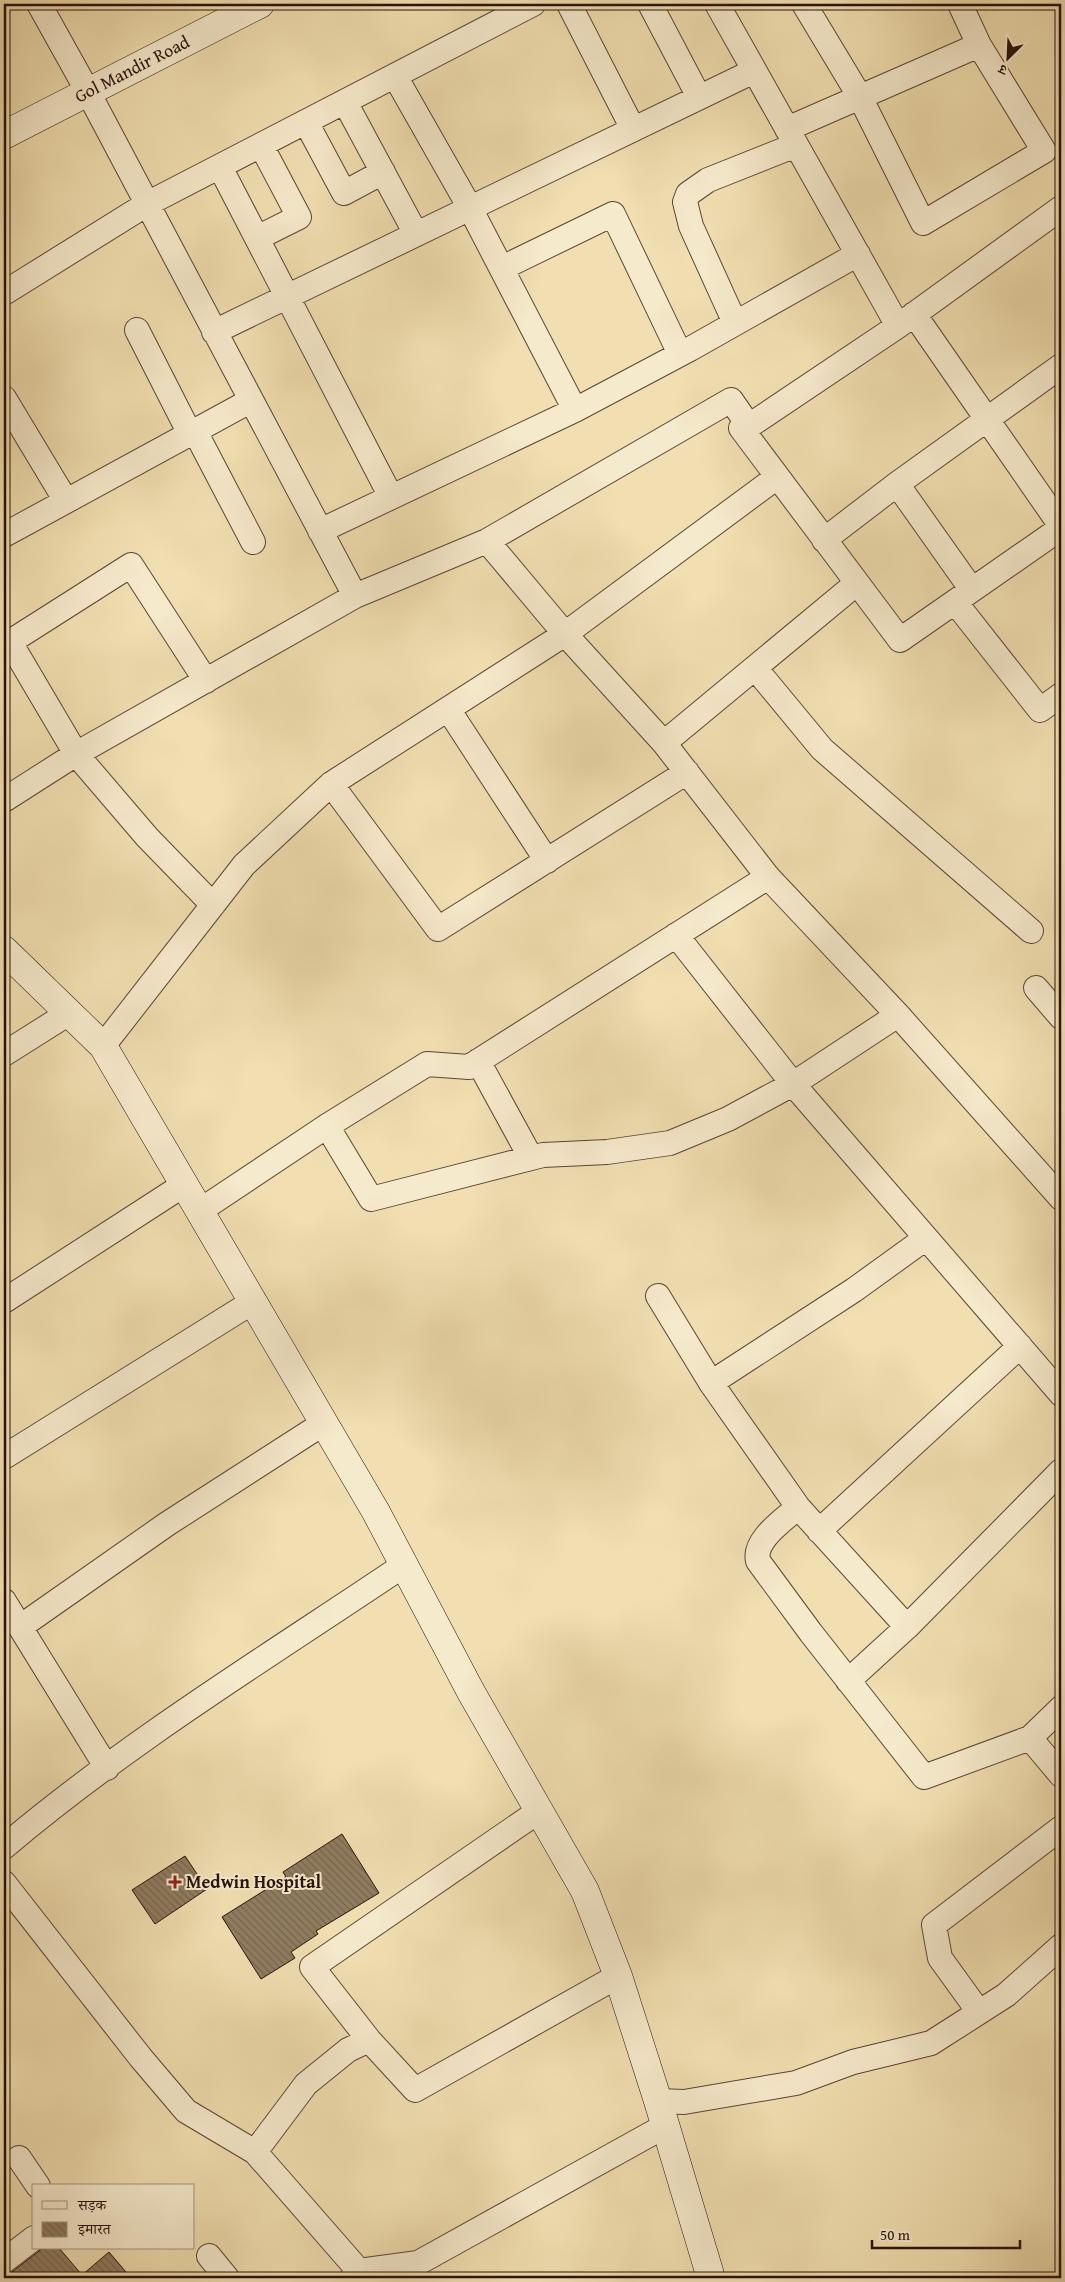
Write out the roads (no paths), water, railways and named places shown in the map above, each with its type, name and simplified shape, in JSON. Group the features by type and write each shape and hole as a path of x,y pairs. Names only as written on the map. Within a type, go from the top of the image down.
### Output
{"street":[{"path":"39,4 88,92 355,596"},
{"name":"Gol Mandir Road","path":"4,135 260,4"},
{"path":"4,293 147,204 533,4"},
{"path":"568,4 633,129"},
{"path":"650,4 699,97"},
{"path":"717,4 858,254 906,320 987,418 1061,527 900,640 741,428 748,426 906,320 1061,208"},
{"path":"804,4 860,97 922,223 1044,151 979,45 960,4"},
{"path":"735,324 691,226 685,202 688,194 708,180 792,137 860,97 979,45"},
{"path":"214,332 754,71"},
{"path":"395,76 470,208 575,410"},
{"path":"345,102 416,234"},
{"path":"306,122 344,193 383,172"},
{"path":"257,238 299,217 261,145"},
{"path":"220,166 391,497"},
{"path":"502,268 613,214 680,354"},
{"path":"320,531 575,410 735,324 858,254"},
{"path":"137,330 190,434 198,437 253,542"},
{"path":"824,540 897,484 1061,366"},
{"path":"4,398 66,502"},
{"path":"4,800 76,754 355,596 487,541 730,400 748,426"},
{"path":"4,535 250,401"},
{"path":"103,1046 244,865 331,784 565,634 777,477"},
{"path":"897,484 964,596 1040,710 1061,695"},
{"path":"487,541 565,634 664,743 768,877 898,1015 1061,1198"},
{"path":"206,681 131,565 10,642 76,754 147,836 213,904"},
{"path":"664,743 857,583"},
{"path":"755,668 822,749 1031,931"},
{"path":"448,709 547,861"},
{"path":"331,784 438,929 687,772"},
{"path":"201,1210 327,1126 426,1064 468,1067 768,877"},
{"path":"676,935 793,1084 1061,1394"},
{"path":"4,950 103,1046 201,1210 324,1423 404,1565 471,1692 585,1891 618,1976 662,2113 710,2278"},
{"path":"1036,988 1061,1018"},
{"path":"4,1054 69,1013"},
{"path":"327,1126 371,1200 543,1155 607,1152 670,1143 728,1119 793,1084 898,1015"},
{"path":"478,1061 531,1158"},
{"path":"4,1301 185,1184"},
{"path":"711,1383 854,1290 926,1238"},
{"path":"658,1296 711,1383 798,1508 907,1627"},
{"path":"4,1457 254,1301"},
{"path":"819,1531 1020,1346"},
{"path":"20,1627 167,1524 324,1423"},
{"path":"848,1682 907,1627 1061,1471"},
{"path":"798,1508 762,1542 757,1553 758,1561 848,1682 924,1777 1030,1738 1061,1708"},
{"path":"4,1847 43,1814 172,1721 404,1565"},
{"path":"4,1601 107,1768"},
{"path":"1030,1738 1061,1775"},
{"path":"539,1812 312,1967 369,2040 415,2090 618,1976"},
{"path":"980,2012 940,1958 934,1925 1061,1828"},
{"path":"4,1883 141,2058 186,2111 255,2152 355,2275 422,2271 662,2113 684,2102 796,2083 853,2062 931,2043 1006,1995 1061,1946"},
{"path":"255,2152 306,2084 348,2050 369,2040"},
{"path":"19,2158 37,2184"},
{"path":"4,2260 32,2239"},
{"path":"209,2256 227,2278"}],"place":[{"name":"Medwin Hospital","path":"175,1882"}]}
